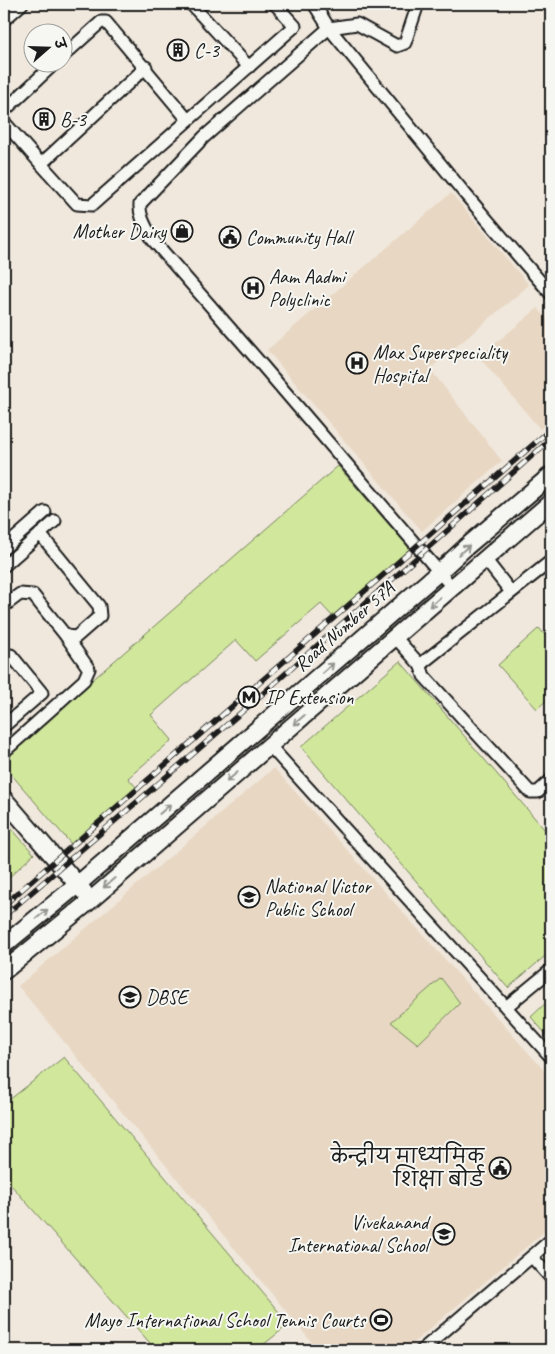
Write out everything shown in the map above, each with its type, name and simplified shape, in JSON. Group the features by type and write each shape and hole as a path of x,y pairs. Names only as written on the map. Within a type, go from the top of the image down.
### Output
{"street":[{"path":"4,20 22,4"},
{"path":"191,4 249,67"},
{"path":"4,122 77,204 92,205 295,26 275,4"},
{"path":"314,4 329,28 466,195 551,294"},
{"path":"418,4 405,43 399,46 357,24 329,28 204,138 140,204 140,210 143,222 152,239 452,587"},
{"path":"72,48 103,21 109,24 188,120"},
{"path":"41,164 146,68"},
{"path":"4,111 45,72"},
{"name":"Road Number 57A","path":"4,945 77,885 466,547 551,476"},
{"name":"Road Number 57A","path":"4,971 91,900 551,502"},
{"path":"4,548 45,512"},
{"path":"4,566 54,521"},
{"path":"40,534 99,606 100,616 76,636 66,636"},
{"path":"485,559 511,592"},
{"path":"421,666 551,561"},
{"path":"4,606 20,594 33,595 66,636 89,669 84,680 5,750"},
{"path":"395,637 421,666 424,676 530,792 538,792 551,780"},
{"path":"4,662 11,656 42,693 4,726"},
{"path":"269,745 551,1057"},
{"path":"4,799 91,900"},
{"path":"506,1007 551,970"},
{"path":"422,1350 551,1240"},
{"path":"532,1257 551,1278"}],"shaded area":[{"name":"Max Superspeciality Hospital","path":"451,193 529,285 430,369 502,461 422,531 267,350"},
{"path":"538,308 551,324 551,420 540,429 479,357"},
{"path":"274,768 551,1078 551,1226 405,1350 318,1350 18,986"}],"green space":[{"path":"338,466 410,549 333,617 321,604 255,661 236,640 151,715 172,740 128,778 137,788 72,845 4,766 4,757"},
{"path":"539,628 551,642 551,696 537,709 498,665"},
{"path":"400,661 551,837 551,951 508,988 301,747"},
{"path":"4,820 34,854 4,882"},
{"path":"441,978 460,1003 418,1044 391,1022"},
{"path":"551,998 551,1040 531,1017"},
{"path":"64,1057 289,1324 257,1350 156,1350 4,1177 4,1104"}],"railway":[{"path":"4,905 551,429"},
{"path":"4,916 251,704 551,439"}],"place":[{"name":"C-3","path":"178,50"},
{"name":"B-3","path":"44,119"},
{"name":"Mother Dairy","path":"182,231"},
{"name":"Community Hall","path":"230,237"},
{"name":"Aam Aadmi Polyclinic","path":"253,288"},
{"name":"Max Superspeciality Hospital","path":"357,363"},
{"name":"IP Extension","path":"249,697"},
{"name":"National Victor Public School","path":"249,897"},
{"name":"DBSE","path":"130,997"},
{"name":"केन्द्रीय माध्यमिक शिक्षा बोर्ड","path":"500,1168"},
{"name":"Vivekanand International School","path":"444,1234"},
{"name":"Mayo International School Tennis Courts","path":"381,1320"}]}
